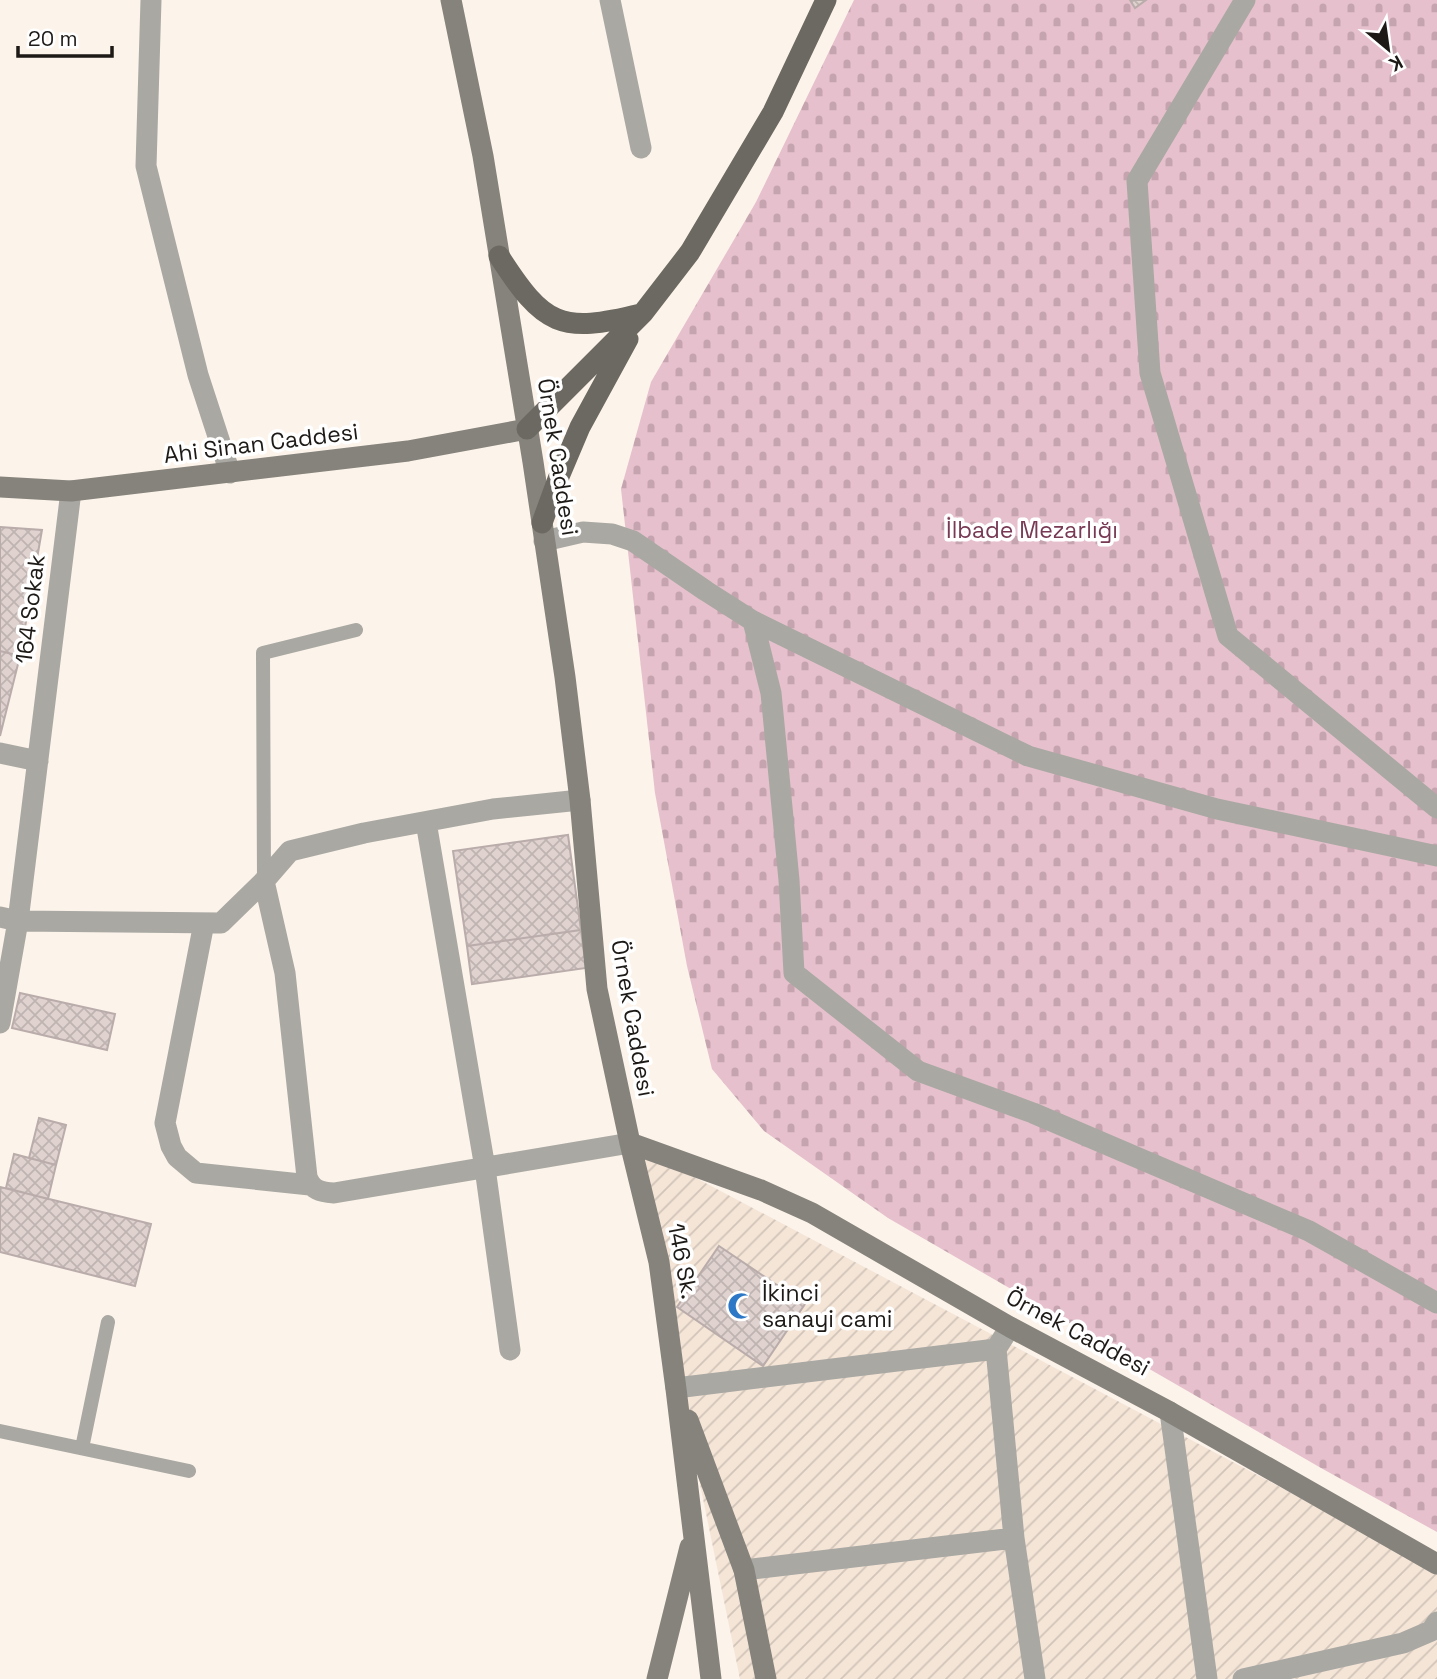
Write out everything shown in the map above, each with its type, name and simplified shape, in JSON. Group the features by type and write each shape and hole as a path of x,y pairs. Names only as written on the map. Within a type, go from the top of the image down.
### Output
{"main road":[{"name":"Örnek Caddesi","path":"451,0 483,156 565,677 580,800 597,989 630,1143 761,1190 812,1213 1437,1564"},
{"path":"527,429 643,313 690,252 778,101 826,0"},
{"path":"499,256 532,302 550,317 572,324 608,322 643,313"},
{"path":"543,532 558,479 580,427 643,313"},
{"name":"Ahi Sinan Caddesi","path":"0,488 71,492 408,451 527,429"},
{"name":"146 Sk.","path":"630,1143 659,1262 676,1389"},
{"path":"676,1389 711,1679"},
{"path":"676,1389 744,1570 766,1679"},
{"path":"657,1679 694,1535"}],"street":[{"path":"151,0 146,166 198,375 230,473"},
{"path":"610,0 641,148"},
{"path":"1245,0 1137,181 1150,373 1228,636 1437,808"},
{"name":"164 Sokak","path":"0,1023 9,919 38,761 71,492"},
{"path":"543,532 612,534 633,541 753,621 1028,756 1217,809 1437,856"},
{"path":"753,621 771,693 789,880 794,973 918,1071 1032,1113 1309,1231 1437,1303"},
{"path":"0,752 38,761"},
{"path":"9,919 220,923 264,881 290,851 364,833 494,809 580,800"},
{"path":"426,821 485,1168 510,1349"},
{"path":"264,881 285,973 307,1177 310,1185 317,1191 334,1193 630,1143"},
{"path":"204,923 165,1123 171,1146 177,1157 196,1173 310,1185"},
{"path":"1010,1326 996,1349 1014,1538 1035,1679"},
{"path":"676,1389 996,1349"},
{"path":"1170,1412 1207,1679"},
{"path":"744,1570 1014,1538"},
{"path":"1243,1679 1404,1643 1431,1631 1437,1622"}],"lane":[{"path":"264,881 263,653 356,630"},
{"path":"82,1448 108,1322"},
{"path":"0,1431 189,1471"}],"shaded area":[{"path":"630,1143 1437,1570 1437,1679 740,1679"}],"green space":[{"name":"İlbade Mezarlığı","path":"854,0 1437,0 1437,1532 888,1218 764,1131 712,1069 687,966 655,793 621,489 651,382 756,202"}],"building":[{"path":"1130,0 1146,0 1135,8"},
{"path":"0,527 42,530 20,656 0,651"},
{"path":"0,651 20,656 0,736"},
{"path":"568,835 581,930 467,946 453,851"},
{"path":"581,930 586,968 472,984 467,946"},
{"path":"20,993 115,1014 107,1050 12,1028"},
{"path":"39,1118 66,1125 56,1165 29,1158"},
{"path":"14,1154 56,1165 48,1199 6,1188"},
{"path":"0,1187 151,1224 135,1286 0,1252"},
{"name":"İkinci sanayi cami","path":"719,1246 805,1304 763,1366 677,1307"}],"place":[{"name":"İkinci sanayi cami","path":"741,1306"}]}
